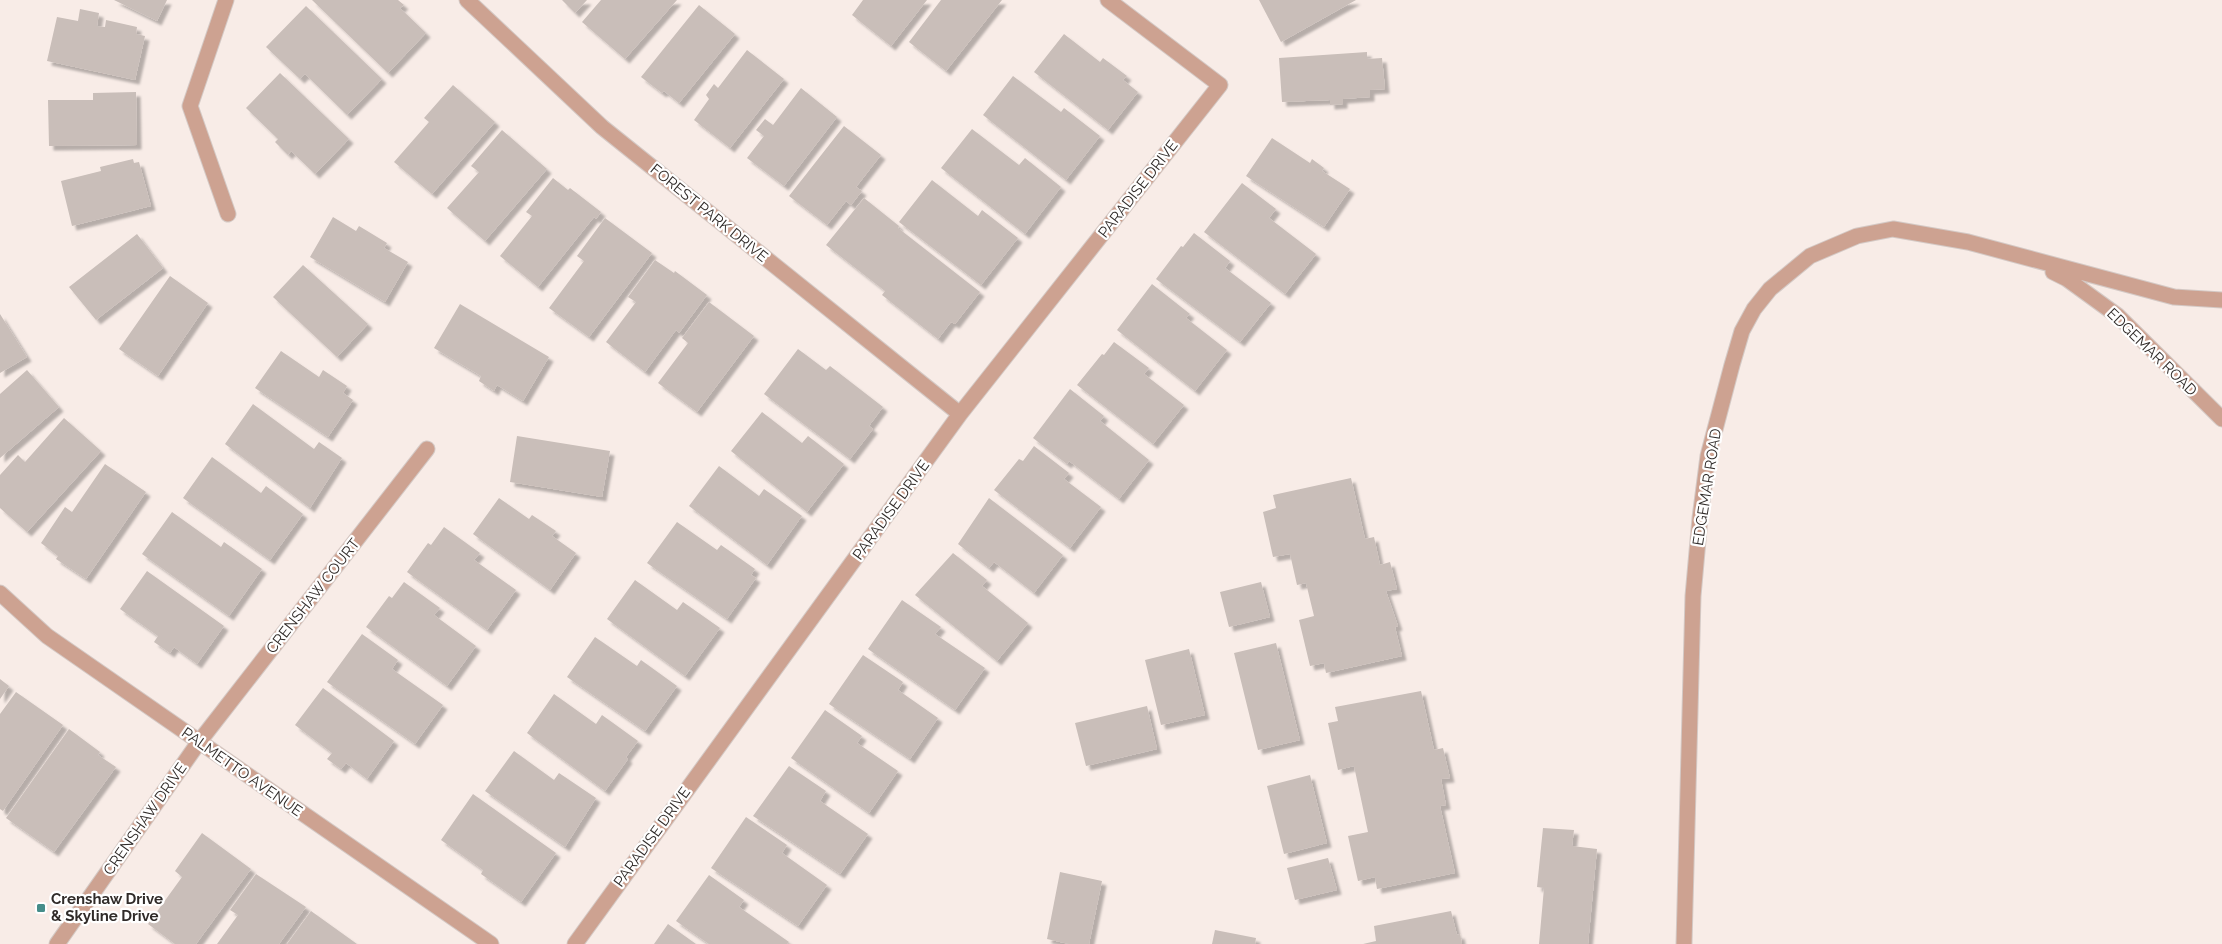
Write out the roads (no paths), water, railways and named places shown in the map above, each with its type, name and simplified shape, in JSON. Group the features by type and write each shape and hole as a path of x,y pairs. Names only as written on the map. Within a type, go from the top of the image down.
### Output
{"street":[{"path":"226,0 190,106 228,214"},
{"name":"FOREST PARK DRIVE","path":"468,0 602,127 960,414"},
{"name":"PARADISE DRIVE","path":"575,944 960,414 1220,85 1108,0"},
{"name":"EDGEMAR ROAD","path":"1684,944 1693,596 1700,518 1708,456 1742,331 1754,309 1788,273 1810,256 1857,236 1893,229 1925,233 1968,242 2174,297 2222,300"},
{"name":"EDGEMAR ROAD","path":"2028,259 2067,279 2118,316 2222,419"},
{"name":"CRENSHAW COURT","path":"199,742 427,449"},
{"name":"PALMETTO AVENUE","path":"0,593 47,636 491,944"},
{"name":"CRENSHAW DRIVE","path":"57,944 199,742"}],"place":[{"name":"Crenshaw Drive & Skyline Drive","path":"41,908"}]}
